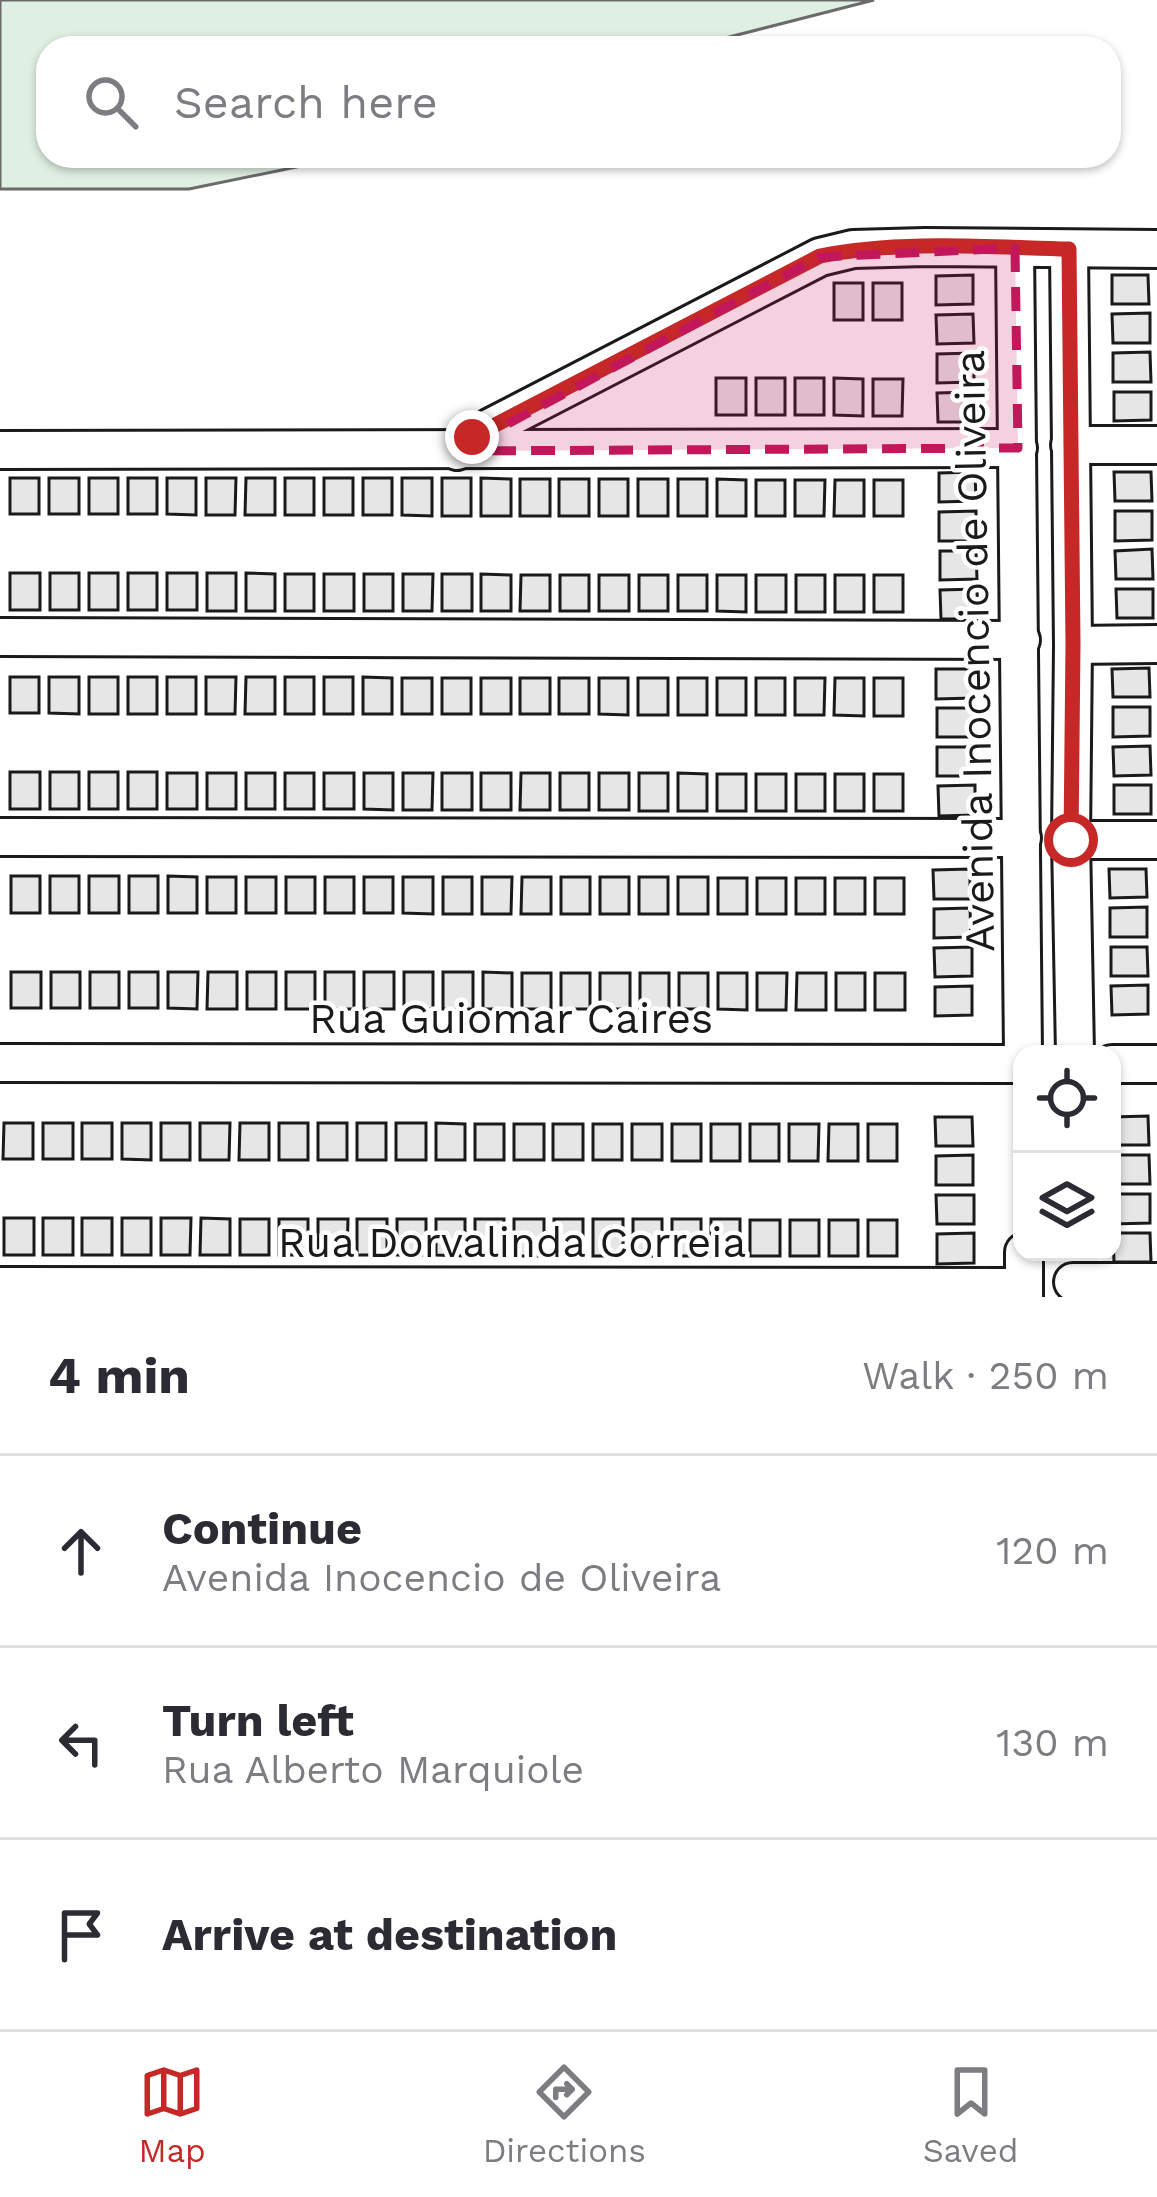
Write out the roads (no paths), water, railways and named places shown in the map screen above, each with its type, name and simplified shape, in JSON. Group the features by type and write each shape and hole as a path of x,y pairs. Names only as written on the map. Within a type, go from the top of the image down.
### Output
{"street":[{"name":"Avenida Inocencio de Oliveira","path":"1016,248 1023,1045"},
{"path":"1069,249 1075,1045"},
{"path":"457,451 491,427 820,256 853,250 1157,249"},
{"path":"1070,445 1157,445"},
{"path":"0,450 1018,448"},
{"path":"0,637 1021,640"},
{"path":"1073,644 1157,644"},
{"path":"0,836 1022,838"},
{"path":"1071,840 1157,840"},
{"name":"Rua Guiomar Caires","path":"0,1063 1013,1064"},
{"path":"1121,1064 1157,1064"},
{"path":"1073,1277 1157,1282"},
{"name":"Rua Dorvalinda Correia","path":"0,1286 1024,1279"}]}
